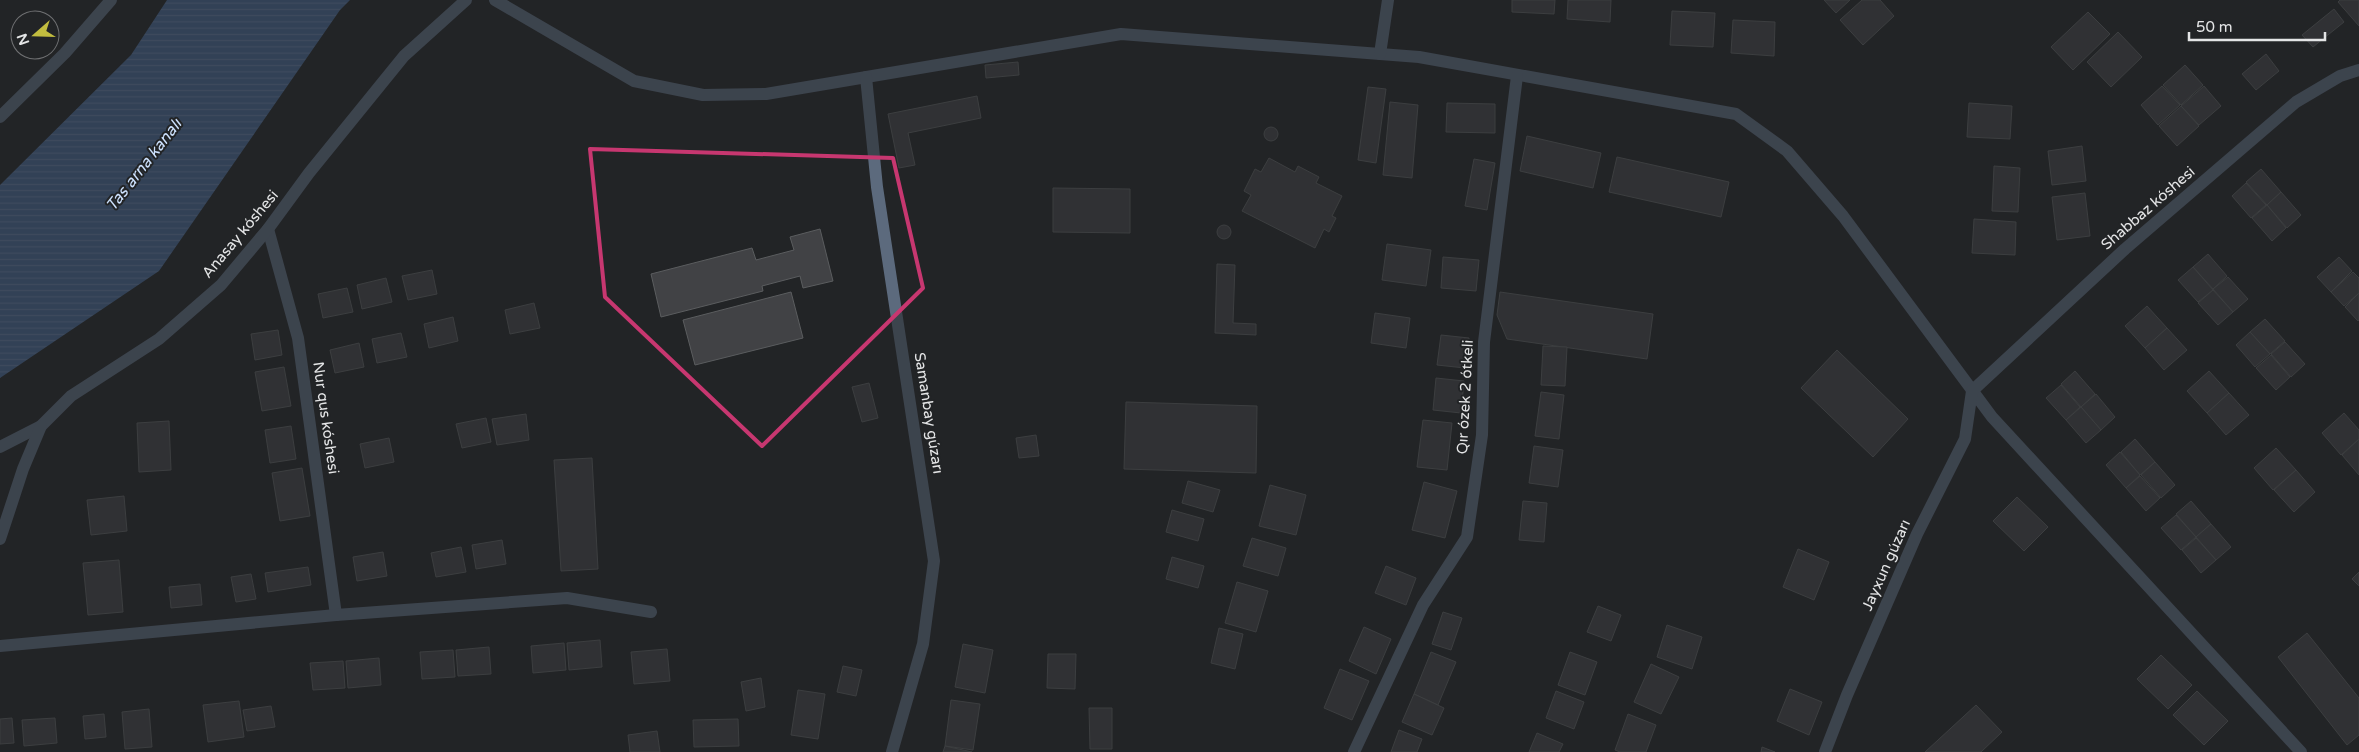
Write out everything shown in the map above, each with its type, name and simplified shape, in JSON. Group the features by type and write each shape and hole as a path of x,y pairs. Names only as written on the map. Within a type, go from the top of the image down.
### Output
{"street":[{"path":"0,117 65,53 111,0"},
{"name":"Anasay kóshesi","path":"0,446 41,426 71,396 159,339 221,285 268,229 309,173 404,56 466,0"},
{"path":"495,0 634,81 703,95 766,94 1121,34 1419,57 1736,114 1787,150 1843,216 1992,417 2301,752"},
{"path":"1380,54 1388,0"},
{"name":"Shabbaz kóshesi","path":"1972,391 2125,249 2296,102 2340,76 2359,70"},
{"name":"Samanbay gúzarı","path":"866,76 877,188 934,561 923,644 892,752"},
{"name":"Qır ózek 2 ótkeli","path":"1354,752 1424,606 1467,538 1482,435 1484,342 1517,76"},
{"name":"Nur qus kóshesi","path":"268,229 298,338 336,615"},
{"name":"Jayxun gúzarı","path":"1825,752 1846,695 1917,534 1965,439 1972,391"},
{"path":"0,539 23,469 41,426"},
{"path":"0,646 336,615 567,598 650,612"}],"highlighted area":[{"path":"590,149 893,158 923,288 762,446 605,297"}],"water":[{"name":"Tas arna kanalı","path":"167,0 350,0 340,10 159,271 0,378 0,185 131,55"}],"building":[{"path":"1512,0 1555,0 1554,14 1512,12"},
{"path":"1568,0 1611,0 1610,22 1567,19"},
{"path":"1824,0 1850,0 1836,13"},
{"path":"1862,0 1880,0 1894,16 1863,45 1840,20"},
{"path":"2340,0 2359,0 2359,26 2338,2"},
{"path":"2334,9 2344,22 2313,47 2302,35"},
{"path":"1672,11 1715,13 1713,47 1670,45"},
{"path":"2088,12 2110,34 2073,70 2051,47"},
{"path":"1733,20 1775,22 1774,56 1731,53"},
{"path":"2118,32 2142,57 2111,87 2087,62"},
{"path":"2266,54 2279,71 2256,90 2242,74"},
{"path":"1018,62 1019,75 986,78 985,65"},
{"path":"2185,65 2203,85 2181,105 2163,85"},
{"path":"2162,86 2180,105 2158,125 2141,105"},
{"path":"2204,86 2221,106 2199,125 2181,106"},
{"path":"1368,87 1386,89 1376,163 1358,160"},
{"path":"977,96 981,118 908,133 915,165 899,168 888,114"},
{"path":"1390,102 1418,105 1412,178 1383,175"},
{"path":"1447,103 1495,104 1495,133 1446,132"},
{"path":"1969,103 2012,106 2010,139 1967,137"},
{"path":"2181,106 2199,126 2177,146 2159,126"},
{"path":"1271,127 1276,129 1278,134 1276,139 1271,141 1266,139 1264,134 1266,129"},
{"path":"1527,136 1601,153 1593,188 1520,171"},
{"path":"2082,146 2086,181 2052,185 2048,151"},
{"path":"1617,157 1729,182 1721,217 1609,192"},
{"path":"1269,158 1295,172 1298,166 1319,177 1316,183 1342,196 1332,216 1336,218 1329,232 1324,229 1315,248 1242,211 1251,195 1244,191 1255,169 1261,172"},
{"path":"1474,159 1495,163 1487,210 1465,206"},
{"path":"1994,166 2020,168 2018,212 1992,211"},
{"path":"2261,169 2281,192 2267,205 2246,182"},
{"path":"2246,183 2266,205 2251,218 2232,196"},
{"path":"1053,188 1130,189 1130,233 1053,232"},
{"path":"2281,192 2301,215 2287,228 2267,205"},
{"path":"2085,193 2090,236 2057,240 2052,197"},
{"path":"2267,205 2286,228 2272,241 2252,218"},
{"path":"1974,219 2016,222 2015,255 1972,253"},
{"path":"1224,225 1229,227 1231,232 1229,237 1224,239 1219,237 1217,232 1219,227"},
{"path":"820,229 833,281 803,288 800,276 762,286 763,291 661,317 651,274 752,248 756,260 794,250 790,237"},
{"path":"1387,244 1431,250 1426,286 1382,280"},
{"path":"2208,254 2227,276 2213,289 2193,267"},
{"path":"1443,257 1479,260 1476,291 1441,288"},
{"path":"2339,257 2352,271 2331,292 2317,277"},
{"path":"1217,264 1235,265 1233,323 1256,324 1256,335 1215,333"},
{"path":"2193,267 2213,290 2198,302 2178,280"},
{"path":"432,270 437,294 408,300 402,276"},
{"path":"2353,272 2359,278 2359,293 2344,306 2331,292"},
{"path":"2228,277 2248,299 2233,312 2213,289"},
{"path":"386,278 392,302 362,309 357,285"},
{"path":"347,288 353,312 323,318 318,294"},
{"path":"2213,290 2233,312 2218,325 2198,303"},
{"path":"791,292 803,338 695,365 683,320"},
{"path":"1500,292 1653,314 1647,359 1507,339 1497,315"},
{"path":"2359,293 2359,320 2358,321 2345,307"},
{"path":"534,303 540,328 510,334 505,310"},
{"path":"2147,306 2167,328 2145,348 2125,326"},
{"path":"1375,313 1410,318 1406,348 1371,343"},
{"path":"453,317 458,341 429,348 424,324"},
{"path":"2265,319 2285,341 2270,354 2250,332"},
{"path":"2167,328 2187,350 2164,370 2145,348"},
{"path":"278,330 282,355 255,360 251,334"},
{"path":"2250,332 2270,354 2255,367 2236,345"},
{"path":"401,333 407,357 377,363 372,339"},
{"path":"1441,335 1469,338 1465,368 1437,365"},
{"path":"2285,342 2305,364 2291,377 2271,354"},
{"path":"359,343 364,367 335,373 330,350"},
{"path":"1543,346 1567,347 1565,386 1541,385"},
{"path":"1837,350 1908,419 1873,457 1801,388"},
{"path":"2271,355 2290,377 2276,390 2256,368"},
{"path":"284,367 291,406 262,411 255,372"},
{"path":"2075,371 2095,394 2081,407 2061,384"},
{"path":"2209,371 2229,393 2207,413 2187,391"},
{"path":"1436,378 1464,381 1461,413 1433,410"},
{"path":"869,383 878,418 862,422 852,387"},
{"path":"2061,385 2080,407 2066,420 2046,398"},
{"path":"1541,392 1564,395 1559,439 1535,436"},
{"path":"2229,393 2249,415 2226,435 2207,413"},
{"path":"2096,394 2115,417 2101,430 2081,407"},
{"path":"1126,402 1257,406 1256,473 1124,469"},
{"path":"2081,407 2101,430 2086,443 2066,420"},
{"path":"2344,413 2359,430 2359,439 2341,455 2322,433"},
{"path":"526,414 529,440 497,445 492,419"},
{"path":"486,418 491,442 462,448 456,424"},
{"path":"1423,420 1452,423 1447,470 1417,467"},
{"path":"169,421 171,470 139,472 137,423"},
{"path":"291,426 296,459 270,463 265,430"},
{"path":"1036,435 1039,456 1019,458 1016,438"},
{"path":"389,438 394,462 365,468 360,444"},
{"path":"2135,439 2155,462 2140,475 2121,452"},
{"path":"2359,439 2359,475 2342,455"},
{"path":"1534,446 1563,450 1558,487 1529,483"},
{"path":"2276,448 2296,470 2273,490 2254,468"},
{"path":"2120,452 2140,475 2126,488 2106,465"},
{"path":"592,458 598,569 561,571 554,460"},
{"path":"2155,462 2175,485 2161,498 2141,475"},
{"path":"302,468 310,516 280,521 272,473"},
{"path":"2296,470 2315,492 2294,512 2274,490"},
{"path":"2140,476 2160,498 2146,511 2126,488"},
{"path":"1188,481 1220,490 1213,512 1182,503"},
{"path":"1424,482 1457,491 1445,538 1412,530"},
{"path":"1270,485 1306,495 1296,535 1259,526"},
{"path":"124,496 127,531 91,535 87,500"},
{"path":"2017,497 2048,527 2024,551 1993,521"},
{"path":"1523,501 1547,503 1544,542 1519,540"},
{"path":"2191,501 2211,524 2196,537 2176,514"},
{"path":"1172,510 1204,519 1198,541 1166,532"},
{"path":"2176,515 2196,537 2181,550 2161,528"},
{"path":"2211,524 2231,547 2216,560 2196,537"},
{"path":"1252,538 1286,548 1278,576 1243,566"},
{"path":"2196,538 2216,560 2201,573 2182,550"},
{"path":"502,540 506,564 476,569 472,545"},
{"path":"461,547 466,572 436,577 431,553"},
{"path":"1798,549 1829,562 1814,600 1783,587"},
{"path":"383,552 387,576 357,581 353,557"},
{"path":"1172,557 1204,566 1198,588 1166,579"},
{"path":"119,560 123,612 88,615 83,563"},
{"path":"1386,566 1416,578 1406,605 1375,593"},
{"path":"308,567 311,585 268,592 265,573"},
{"path":"2359,572 2359,586 2352,579"},
{"path":"251,574 256,599 236,602 231,577"},
{"path":"1237,582 1268,591 1256,632 1225,623"},
{"path":"200,584 202,605 171,608 169,587"},
{"path":"1598,606 1621,615 1611,641 1587,632"},
{"path":"1443,612 1462,618 1451,650 1432,644"},
{"path":"1667,625 1702,637 1692,669 1657,657"},
{"path":"1364,627 1391,639 1376,674 1349,661"},
{"path":"1219,628 1243,634 1235,669 1211,663"},
{"path":"2307,633 2359,698 2359,735 2347,745 2278,657"},
{"path":"600,640 602,667 569,670 567,643"},
{"path":"564,643 566,670 533,673 531,646"},
{"path":"963,644 993,650 985,693 955,687"},
{"path":"489,647 491,674 458,676 456,650"},
{"path":"667,649 670,681 634,684 631,652"},
{"path":"453,650 455,677 422,679 420,652"},
{"path":"1431,652 1456,662 1438,705 1414,694"},
{"path":"1570,652 1597,662 1585,695 1558,685"},
{"path":"1048,654 1076,654 1075,689 1047,688"},
{"path":"2161,655 2192,685 2168,709 2137,679"},
{"path":"379,658 381,685 348,688 346,661"},
{"path":"343,661 345,688 313,690 310,663"},
{"path":"1651,664 1679,677 1661,714 1634,702"},
{"path":"843,666 862,670 856,696 837,692"},
{"path":"1340,669 1369,681 1352,720 1324,708"},
{"path":"761,678 765,707 746,711 741,682"},
{"path":"1790,689 1822,702 1809,735 1777,721"},
{"path":"798,690 825,694 818,739 791,735"},
{"path":"1556,691 1584,702 1574,729 1546,718"},
{"path":"2197,691 2228,721 2204,745 2173,715"},
{"path":"1414,694 1444,708 1432,735 1402,722"},
{"path":"951,700 980,704 973,750 945,746"},
{"path":"239,701 244,737 208,742 203,705"},
{"path":"1976,705 2002,732 1981,752 1925,752"},
{"path":"271,706 275,727 247,731 243,710"},
{"path":"1089,708 1112,708 1112,749 1090,749"},
{"path":"149,709 152,747 125,749 122,712"},
{"path":"104,714 106,737 85,739 83,716"},
{"path":"1628,714 1656,725 1646,752 1620,752 1615,750"},
{"path":"12,718 14,743 0,744 0,719"},
{"path":"55,718 57,743 24,746 22,720"},
{"path":"738,719 739,746 694,747 693,720"},
{"path":"1399,730 1422,739 1417,752 1391,752"},
{"path":"657,731 660,752 630,752 628,735"},
{"path":"1537,733 1563,744 1559,752 1529,752"},
{"path":"945,746 972,752 943,752"},
{"path":"1762,747 1775,752 1761,752"}]}
